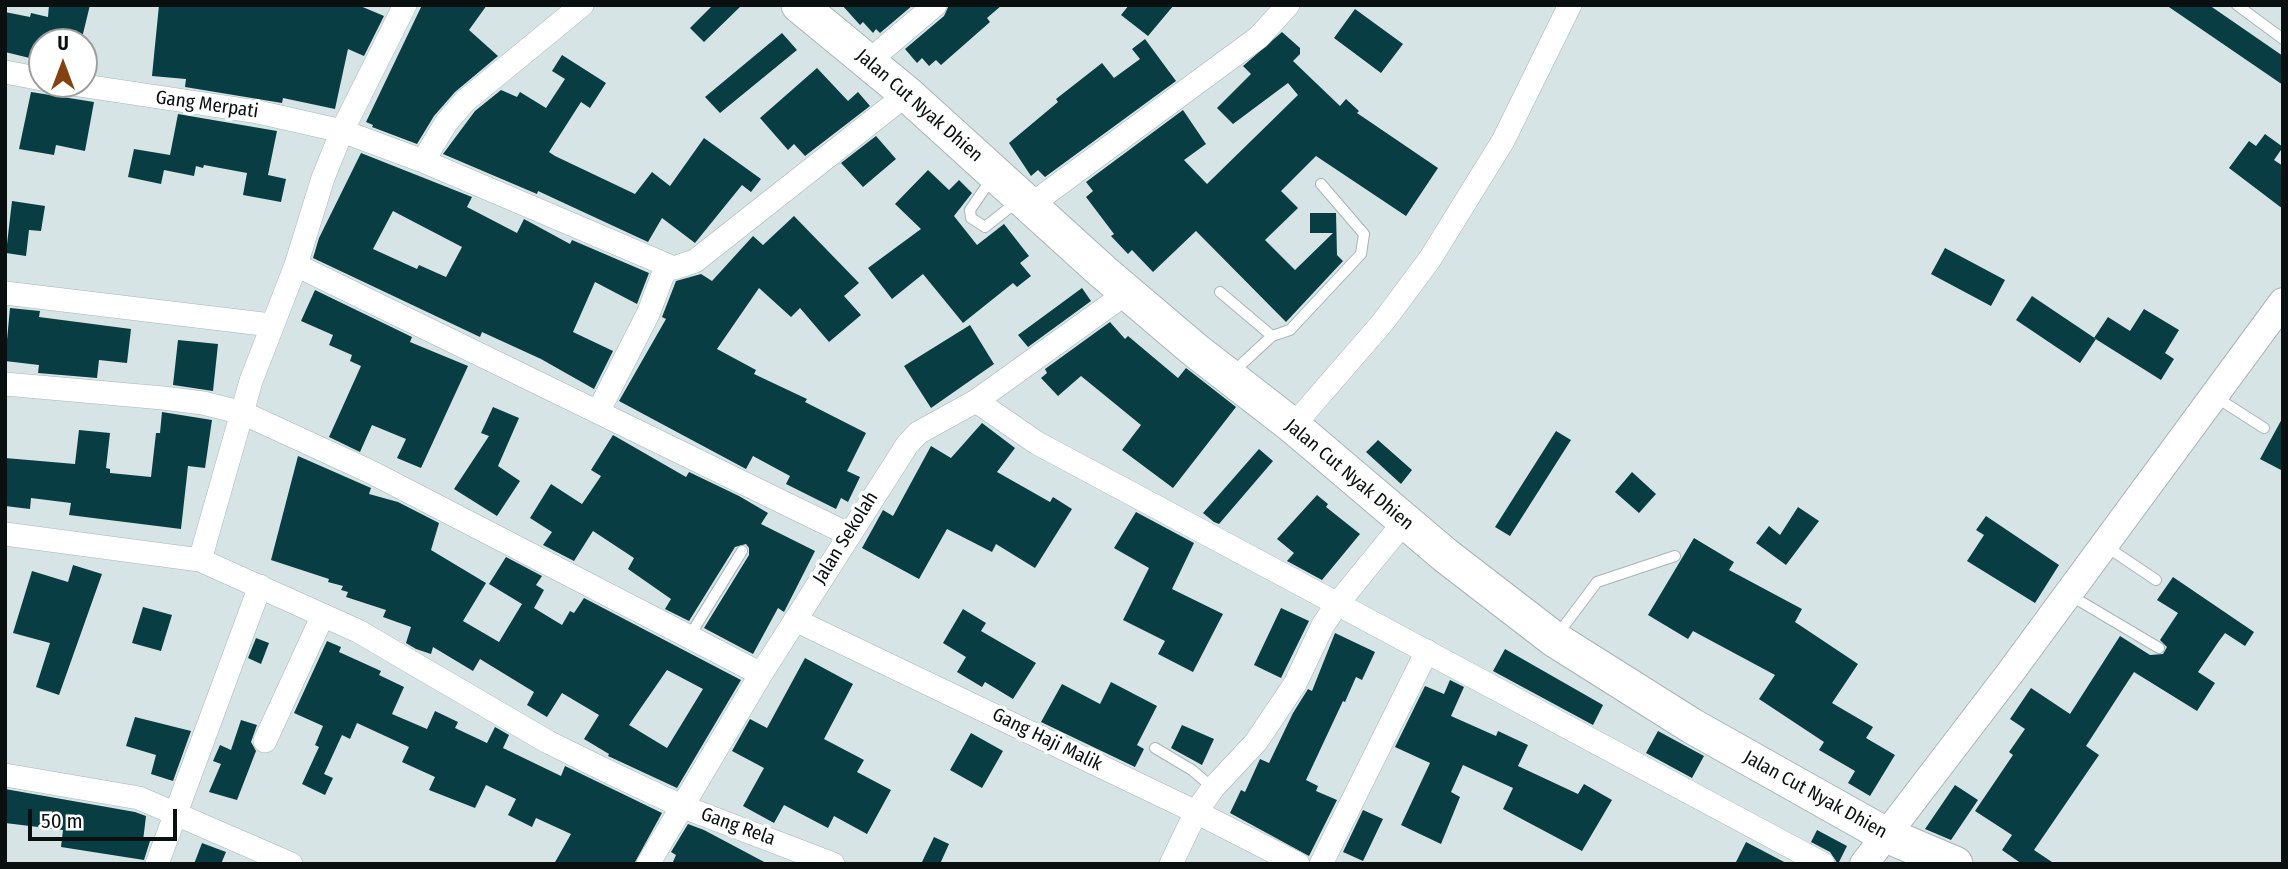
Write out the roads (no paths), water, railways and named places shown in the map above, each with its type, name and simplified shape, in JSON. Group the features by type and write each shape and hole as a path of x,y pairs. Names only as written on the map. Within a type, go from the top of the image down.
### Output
{"main road":[{"name":"Jalan Cut Nyak Dhien","path":"799,5 869,61 1128,292 1228,376 1554,639 1692,726 1884,834 1955,864"}],"street":[{"path":"200,560 271,325 296,265 323,178 342,131 405,5"},
{"path":"423,161 446,123 465,101 582,5"},
{"path":"869,61 935,5"},
{"path":"1027,200 1259,37 1288,5"},
{"path":"1293,426 1383,322 1430,259 1503,141 1570,5"},
{"path":"5,72 28,76"},
{"name":"Gang Merpati","path":"98,88 258,112 342,131 423,161 607,238 666,267"},
{"path":"598,412 648,314 666,267 681,267 695,261 907,94"},
{"path":"296,265 848,534"},
{"name":"Jalan Sekolah","path":"648,864 761,674 907,445 918,433 976,401 1128,292"},
{"path":"5,293 271,325"},
{"path":"1864,864 1884,834 2068,594 2283,302"},
{"path":"5,384 163,398 203,403 243,413 371,472 761,674"},
{"path":"976,401 1028,439 1822,864"},
{"path":"1171,864 1196,812 1213,788 1256,742 1295,684 1323,625 1338,603 1405,521"},
{"name":"Gang Rela","path":"5,534 200,560 358,631 548,742 681,806 833,864"},
{"path":"157,864 174,812 260,586"},
{"path":"265,741 323,615"},
{"name":"Gang Haji Malik","path":"795,620 1196,812 1297,864"},
{"path":"1321,864 1427,651"},
{"path":"5,775 139,798 291,864"}],"lane":[{"path":"2238,5 2283,39"},
{"path":"996,173 970,210 977,223 983,228 989,226 1027,200"},
{"path":"1228,376 1272,336 1290,330 1351,266 1364,245 1364,234 1358,225 1321,184"},
{"path":"1220,292 1272,336"},
{"path":"2214,396 2264,428"},
{"path":"2104,545 2156,580"},
{"path":"689,637 742,551"},
{"path":"1554,639 1597,582 1675,556"},
{"path":"2068,594 2159,648"},
{"path":"1155,748 1213,788"}]}
